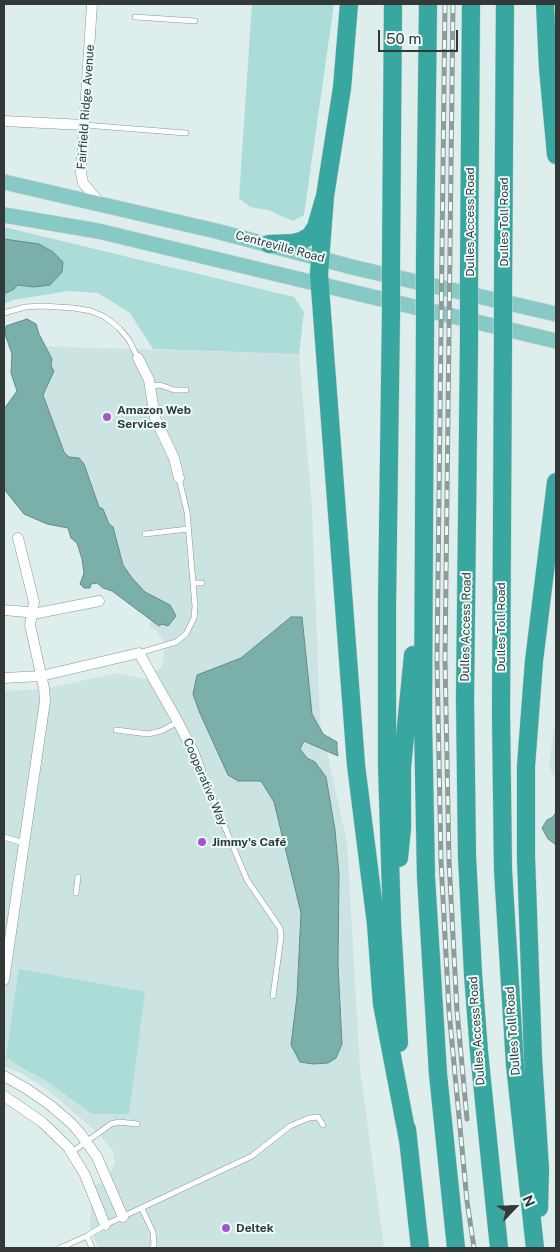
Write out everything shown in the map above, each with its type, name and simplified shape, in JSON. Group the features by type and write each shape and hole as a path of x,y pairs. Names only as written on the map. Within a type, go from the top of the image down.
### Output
{"highway":[{"path":"350,4 342,88 325,196 319,258 320,284 356,765 376,924 382,1004 408,1140"},
{"path":"393,4 387,726 392,923 408,1140 420,1248"},
{"path":"428,4 423,719 426,886 438,1074 456,1248"},
{"name":"Dulles Access Road","path":"471,4 465,690 468,876 479,1062 499,1248"},
{"name":"Dulles Toll Road","path":"506,4 502,338 501,730 503,860 515,1065 536,1248"},
{"path":"545,4 548,68 556,155"},
{"path":"269,244 293,243 310,236 316,227 325,196"},
{"path":"536,1248 540,1169 532,1049 526,780 532,684 556,482"},
{"path":"392,923 402,828 402,767 413,652 415,594 424,520"}],"main road":[{"name":"Centreville Road","path":"4,182 556,314"},
{"name":"Centreville Road","path":"4,215 98,231 556,340"}],"street":[{"name":"Fairfield Ridge Avenue","path":"92,4 82,179 101,204"},
{"path":"4,121 84,125"},
{"path":"138,358 147,375 155,418 174,458 179,478"},
{"path":"4,980 45,707 45,694 30,624 34,602 18,538"},
{"path":"4,610 38,613 99,601"},
{"path":"4,678 41,676 139,653"},
{"name":"Cooperative Way","path":"139,653 194,751 200,770"},
{"path":"4,1076 27,1089 61,1114 86,1141 101,1166 123,1217"},
{"path":"4,1096 22,1107 62,1139 85,1175 105,1225"}],"lane":[{"path":"135,17 194,21"},
{"path":"84,125 186,133"},
{"path":"4,313 25,307 42,306 68,307 91,311 105,317 119,328 129,340 138,358"},
{"path":"150,386 160,385 174,390 186,390"},
{"path":"139,653 172,645 186,634 192,624 195,612 185,500 179,478"},
{"path":"145,534 188,529"},
{"path":"193,583 202,583"},
{"path":"116,730 148,734 161,731 178,722"},
{"name":"Cooperative Way","path":"200,770 247,880 280,928 281,937 273,996"},
{"path":"4,837 24,843"},
{"path":"76,893 78,878"},
{"path":"60,1248 252,1156 290,1126 309,1118 318,1117 323,1125"},
{"path":"72,1152 112,1124 124,1122 136,1124"},
{"path":"142,1209 153,1232 154,1245 152,1248"},
{"path":"87,1236 92,1248"}],"shaded area":[{"path":"252,4 334,4 304,215 293,221 268,210 250,207 239,198"},
{"path":"4,227 294,297 304,312 299,354 153,349 130,313 98,293 68,291 13,300 4,304 4,294 18,285 34,287 39,244 4,239"},
{"path":"4,239 39,244 53,252 63,262 62,272 50,285 34,287 18,285 4,294"},
{"path":"27,319 36,324 52,359 51,366 54,371 43,395 64,452 69,457 79,458 84,464 99,507 103,509 109,524 113,527 123,565 132,578 145,592 170,605 176,616 168,626 162,624 159,626 112,591 103,588 97,583 91,584 90,588 84,588 80,584 84,573 82,559 77,543 71,538 68,528 47,524 24,514 4,489 4,409 17,391 11,373 12,354 5,334 6,326"},
{"path":"32,346 299,354 312,507 320,720 347,842 360,1069 384,1248 99,1248 90,1228 91,1188 107,1179 115,1163 113,1151 99,1134 49,1091 21,1073 4,1066 4,691 45,689 117,673 144,679 162,667 165,644 157,631 149,627 157,606 101,573 31,387"},
{"path":"291,617 302,617 312,714 323,734 337,742 338,756 304,741 300,749 307,758 315,762 326,777 335,830 339,874 338,965 342,1044 336,1058 328,1063 313,1064 300,1062 291,1045 297,996 301,913 274,802 261,781 238,781 228,775 193,694 197,675 241,658"},
{"path":"556,715 556,780 549,766"},
{"path":"556,812 556,848 542,828 547,820 553,817"},
{"path":"19,969 145,992 129,1114 92,1114 47,1081 6,1057"}],"railway":[{"path":"445,4 437,660 441,861 449,1011 467,1201 474,1248"},
{"path":"453,4 445,659 449,861 457,1011 467,1119"}],"place":[{"name":"Amazon Web Services","path":"107,417"},
{"name":"Jimmy's Café","path":"202,842"},
{"name":"Deltek","path":"226,1228"}]}
